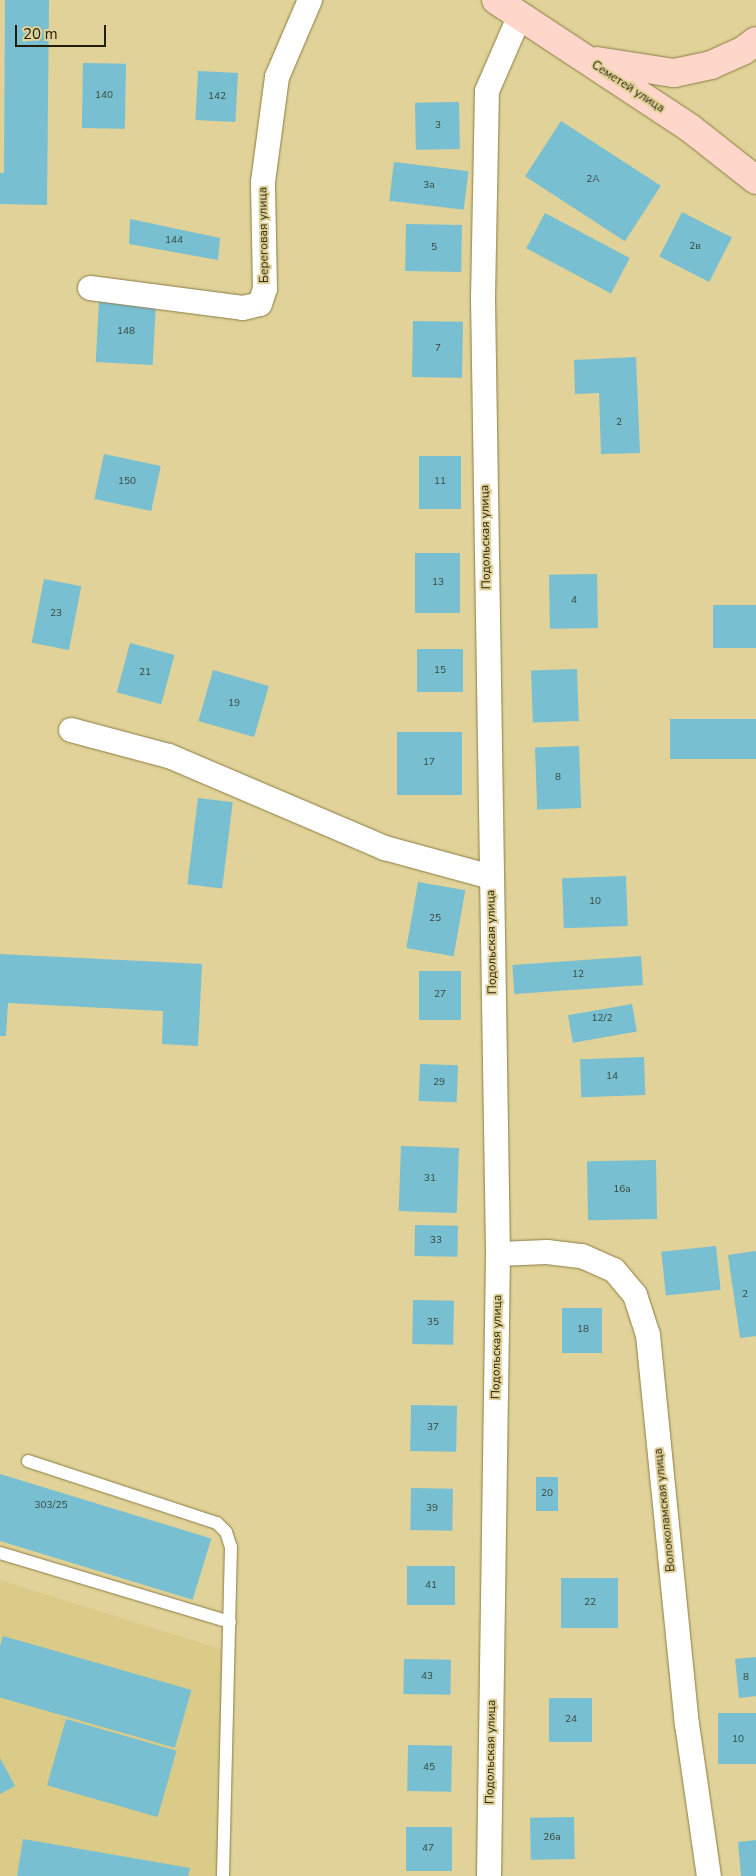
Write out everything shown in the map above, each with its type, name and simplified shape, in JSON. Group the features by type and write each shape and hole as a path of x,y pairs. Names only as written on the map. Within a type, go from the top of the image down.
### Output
{"main road":[{"name":"Семетей улица","path":"496,0 690,128 756,180"},
{"path":"581,57 631,68 674,73 711,65 744,50 756,41"}],"street":[{"name":"Береговая улица","path":"90,288 243,308 260,304 265,289 264,182 277,76 310,0"},
{"name":"Подольская улица","path":"489,1876 498,1254 483,298 487,91 520,15"},
{"path":"71,730 169,756 385,848 491,878"},
{"name":"Волоколамская улица","path":"498,1254 547,1252 582,1256 614,1270 635,1295 648,1335 687,1724 709,1876"}],"lane":[{"path":"28,1461 217,1523 226,1532 232,1546 223,1876"},
{"path":"0,1553 230,1622"}],"shaded area":[{"path":"0,1580 227,1651 217,1876 0,1876"}],"building":[{"path":"5,0 49,0 47,205 0,204 0,173 4,173"},
{"path":"83,63 126,64 125,129 82,128"},
{"path":"198,71 238,73 235,122 195,120"},
{"path":"459,102 460,149 416,150 415,103"},
{"path":"561,121 661,186 625,241 525,176"},
{"path":"394,162 468,171 464,210 389,201"},
{"path":"682,212 732,237 709,282 659,257"},
{"path":"545,213 630,258 611,293 526,248"},
{"path":"130,219 220,238 218,260 129,244"},
{"path":"406,224 462,225 461,272 405,271"},
{"path":"99,300 156,303 153,365 96,362"},
{"path":"413,321 463,322 462,378 412,377"},
{"path":"636,357 640,453 601,454 599,393 575,394 574,360"},
{"path":"104,454 161,466 151,511 94,499"},
{"path":"419,456 461,456 461,509 419,509"},
{"path":"415,553 460,553 460,613 415,613"},
{"path":"597,574 598,628 550,629 549,575"},
{"path":"44,579 81,586 69,650 32,643"},
{"path":"713,605 756,605 756,648 713,648"},
{"path":"130,643 174,655 161,704 117,692"},
{"path":"417,649 463,649 463,692 417,692"},
{"path":"577,669 579,721 533,723 531,671"},
{"path":"213,670 269,686 254,737 198,721"},
{"path":"670,719 756,719 756,759 670,759"},
{"path":"397,732 462,732 462,795 397,795"},
{"path":"579,746 581,808 537,809 535,748"},
{"path":"198,798 233,802 222,889 187,884"},
{"path":"626,876 628,926 564,928 562,878"},
{"path":"418,882 465,890 454,956 406,948"},
{"path":"0,954 202,964 198,1046 162,1044 163,1011 8,1003 6,1036 0,1036"},
{"path":"641,956 643,985 514,994 512,965"},
{"path":"419,971 461,971 461,1020 419,1020"},
{"path":"632,1004 637,1032 573,1043 568,1015"},
{"path":"644,1057 645,1095 581,1097 580,1059"},
{"path":"420,1064 458,1065 457,1102 419,1101"},
{"path":"401,1146 459,1148 457,1213 399,1211"},
{"path":"656,1160 657,1219 588,1220 587,1161"},
{"path":"415,1225 458,1226 457,1257 414,1256"},
{"path":"716,1246 721,1290 666,1296 661,1252"},
{"path":"756,1251 756,1336 740,1338 728,1255"},
{"path":"413,1300 454,1301 453,1345 412,1344"},
{"path":"562,1308 602,1308 602,1353 562,1353"},
{"path":"411,1405 457,1406 456,1452 410,1451"},
{"path":"0,1474 211,1539 193,1600 0,1541"},
{"path":"536,1477 558,1477 558,1511 536,1511"},
{"path":"411,1488 453,1489 452,1531 410,1530"},
{"path":"407,1566 455,1566 455,1605 407,1605"},
{"path":"561,1578 618,1578 618,1628 561,1628"},
{"path":"3,1636 191,1690 175,1748 0,1698 0,1646"},
{"path":"756,1657 756,1696 739,1698 735,1659"},
{"path":"404,1659 451,1660 450,1695 403,1694"},
{"path":"549,1698 592,1698 592,1742 549,1742"},
{"path":"718,1713 756,1713 756,1764 718,1764"},
{"path":"66,1719 177,1751 158,1817 47,1785"},
{"path":"408,1745 452,1746 451,1792 407,1791"},
{"path":"0,1758 15,1786 0,1794"},
{"path":"574,1817 575,1859 531,1860 530,1818"},
{"path":"406,1827 452,1827 452,1871 406,1871"},
{"path":"23,1839 190,1868 188,1876 17,1876"},
{"path":"756,1840 756,1876 741,1876 738,1842"}]}
